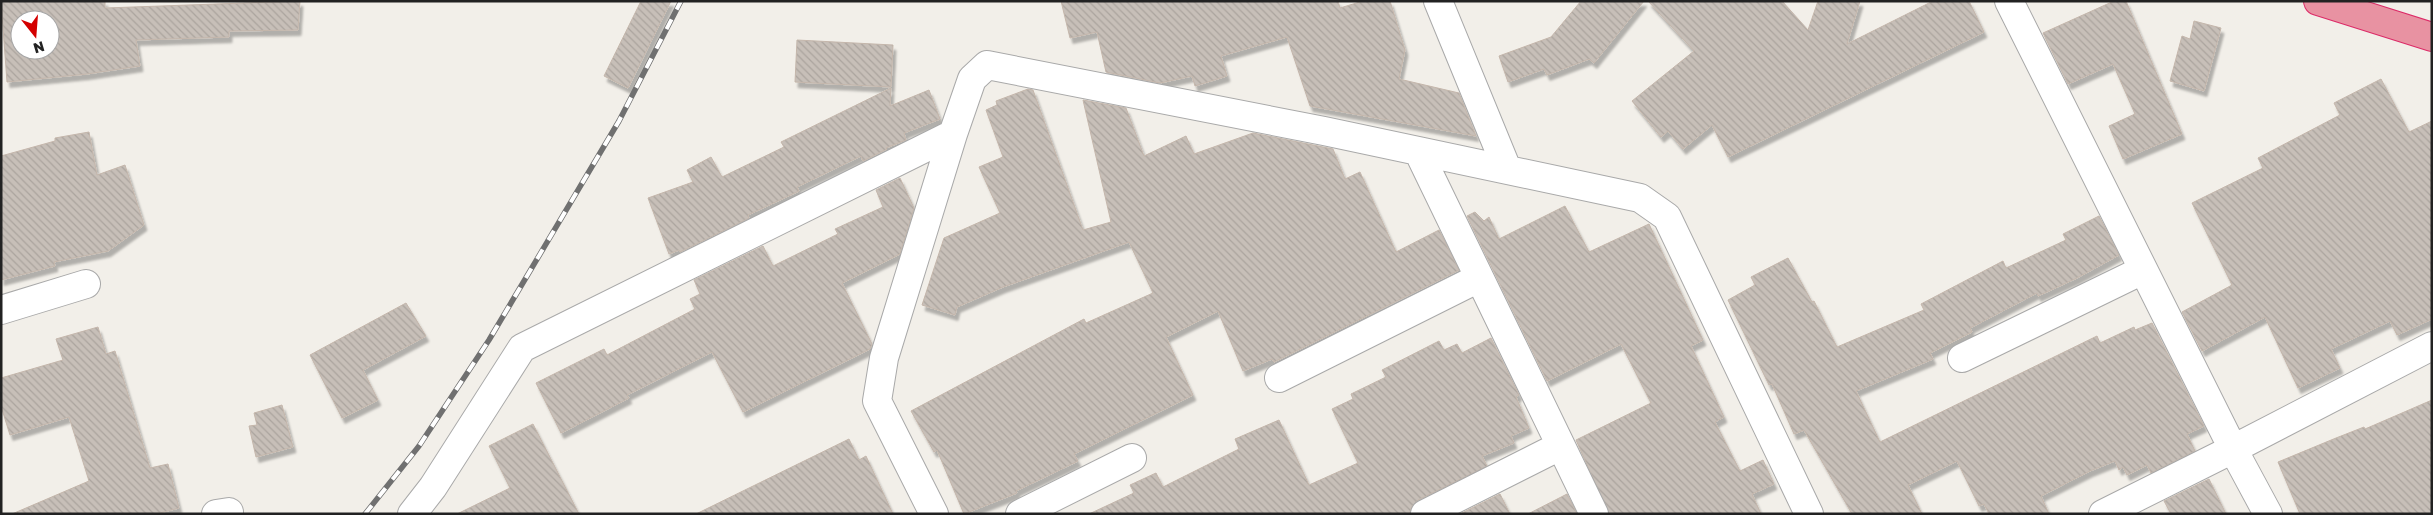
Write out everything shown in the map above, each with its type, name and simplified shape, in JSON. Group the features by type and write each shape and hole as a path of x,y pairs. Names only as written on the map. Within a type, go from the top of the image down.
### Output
{"highway":[{"path":"2318,1 2432,37"}],"street":[{"path":"1438,1 1507,169"},
{"path":"2009,1 2233,450 2268,514"},
{"path":"934,514 876,401 884,358 953,134 972,80 987,65 1507,169 1640,198 1667,217 1809,514"},
{"path":"412,514 433,487 522,348 953,134"},
{"path":"1418,151 1594,514"},
{"path":"1962,358 2143,270"},
{"path":"1279,378 1479,278"},
{"path":"1,310 86,284"},
{"path":"2103,514 2233,450 2432,346"},
{"path":"1425,514 1560,446"},
{"path":"1020,514 1132,458"}],"building":[{"path":"1,1 105,1 105,8 300,1 298,30 229,31 229,37 136,40 140,66 87,74 7,82"},
{"path":"641,1 671,1 628,88 604,76"},
{"path":"1061,1 1338,1 1340,8 1363,1 1390,1 1405,50 1399,79 1459,93 1476,136 1310,106 1287,37 1221,56 1227,76 1195,86 1192,76 1160,83 1106,72 1097,32 1070,38"},
{"path":"1581,1 1644,1 1594,63 1589,59 1547,75 1544,69 1508,82 1499,56 1551,37"},
{"path":"1648,1 1782,1 1808,30 1818,1 1860,1 1847,44 1933,1 1969,1 1984,32 1728,157 1712,125 1683,149 1668,131 1661,137 1632,101 1694,51"},
{"path":"2114,1 2126,1 2182,134 2123,159 2109,126 2135,114 2113,64 2068,84 2043,33"},
{"path":"2194,21 2221,28 2204,91 2170,81 2182,36 2190,39"},
{"path":"797,40 893,45 891,87 795,82"},
{"path":"2381,79 2409,132 2432,121 2432,319 2397,335 2390,321 2331,349 2340,368 2298,388 2265,317 2202,351 2182,312 2232,285 2192,203 2263,168 2258,158 2340,115 2334,103"},
{"path":"891,88 890,106 929,90 940,119 904,133 906,140 886,148 863,161 861,156 797,187 799,191 748,215 749,218 680,252 679,250 669,254 648,198 693,182 687,170 711,157 722,177 784,147 781,142"},
{"path":"1028,89 1033,90 1083,230 1111,222 1083,100 1126,108 1144,156 1186,136 1194,154 1253,133 1333,149 1345,179 1360,172 1396,252 1439,230 1459,270 1274,362 1272,359 1243,371 1218,311 1166,337 1193,395 1074,454 1078,461 1016,491 1017,493 964,514 937,450 934,452 911,411 1084,319 1086,323 1153,293 1129,242 1003,287 957,307 955,315 922,305 944,238 1000,213 979,167 1003,157 986,110 997,105 996,101"},
{"path":"89,132 97,175 125,165 144,225 108,251 54,262 55,266 1,280 1,156 55,141 55,138"},
{"path":"900,178 914,208 900,254 842,283 872,344 870,349 743,412 712,352 627,395 629,398 561,433 536,383 604,349 607,355 695,309 690,299 700,294 694,280 763,246 773,266 838,234 835,229 883,207 876,190"},
{"path":"1565,206 1589,252 1649,224 1703,340 1691,346 1724,417 1715,422 1740,471 1763,460 1774,484 1752,494 1761,514 1609,514 1576,440 1651,403 1621,344 1547,381 1467,216 1475,212 1484,221 1489,217 1499,239"},
{"path":"2099,216 2119,255 2077,278 2038,296 2037,293 1970,328 1972,332 1930,353 1933,359 1856,391 1880,442 2097,336 2100,343 2134,327 2135,330 2152,323 2204,426 2187,434 2195,451 2151,473 2147,465 2127,475 2123,467 2119,470 2115,461 2090,471 2041,496 2049,514 1989,514 1984,504 1979,506 1957,461 1908,485 1922,514 1852,514 1804,430 1794,434 1772,384 1769,385 1728,300 1755,285 1751,277 1788,258 1812,302 1814,301 1837,347 1924,310 1921,304 2003,261 2006,268 2066,240 2063,234"},
{"path":"406,303 426,336 363,370 378,400 342,418 310,355"},
{"path":"98,327 106,354 115,351 150,468 168,464 179,508 156,514 12,514 89,481 69,417 10,435 1,406 1,378 63,360 56,339"},
{"path":"1491,338 1519,395 1516,397 1529,428 1511,436 1514,443 1482,456 1487,466 1418,500 1412,506 1409,514 1089,514 1134,493 1130,485 1156,473 1163,487 1239,449 1235,439 1279,420 1309,485 1358,463 1332,409 1353,399 1351,394 1386,377 1382,370 1439,341 1444,350 1457,344 1462,353"},
{"path":"2432,400 2432,514 2300,514 2278,462 2364,427 2365,429"},
{"path":"282,405 293,447 256,457 249,426 257,425 254,413"},
{"path":"533,424 579,514 457,514 510,488 489,446"},
{"path":"849,439 859,460 866,456 893,514 696,514"},
{"path":"2209,479 2226,514 2171,514 2164,501"},
{"path":"1500,494 1510,514 1460,514"},
{"path":"1567,494 1577,514 1528,514"}],"railway":[{"path":"365,514 419,446 489,340 619,121 681,1"}]}
